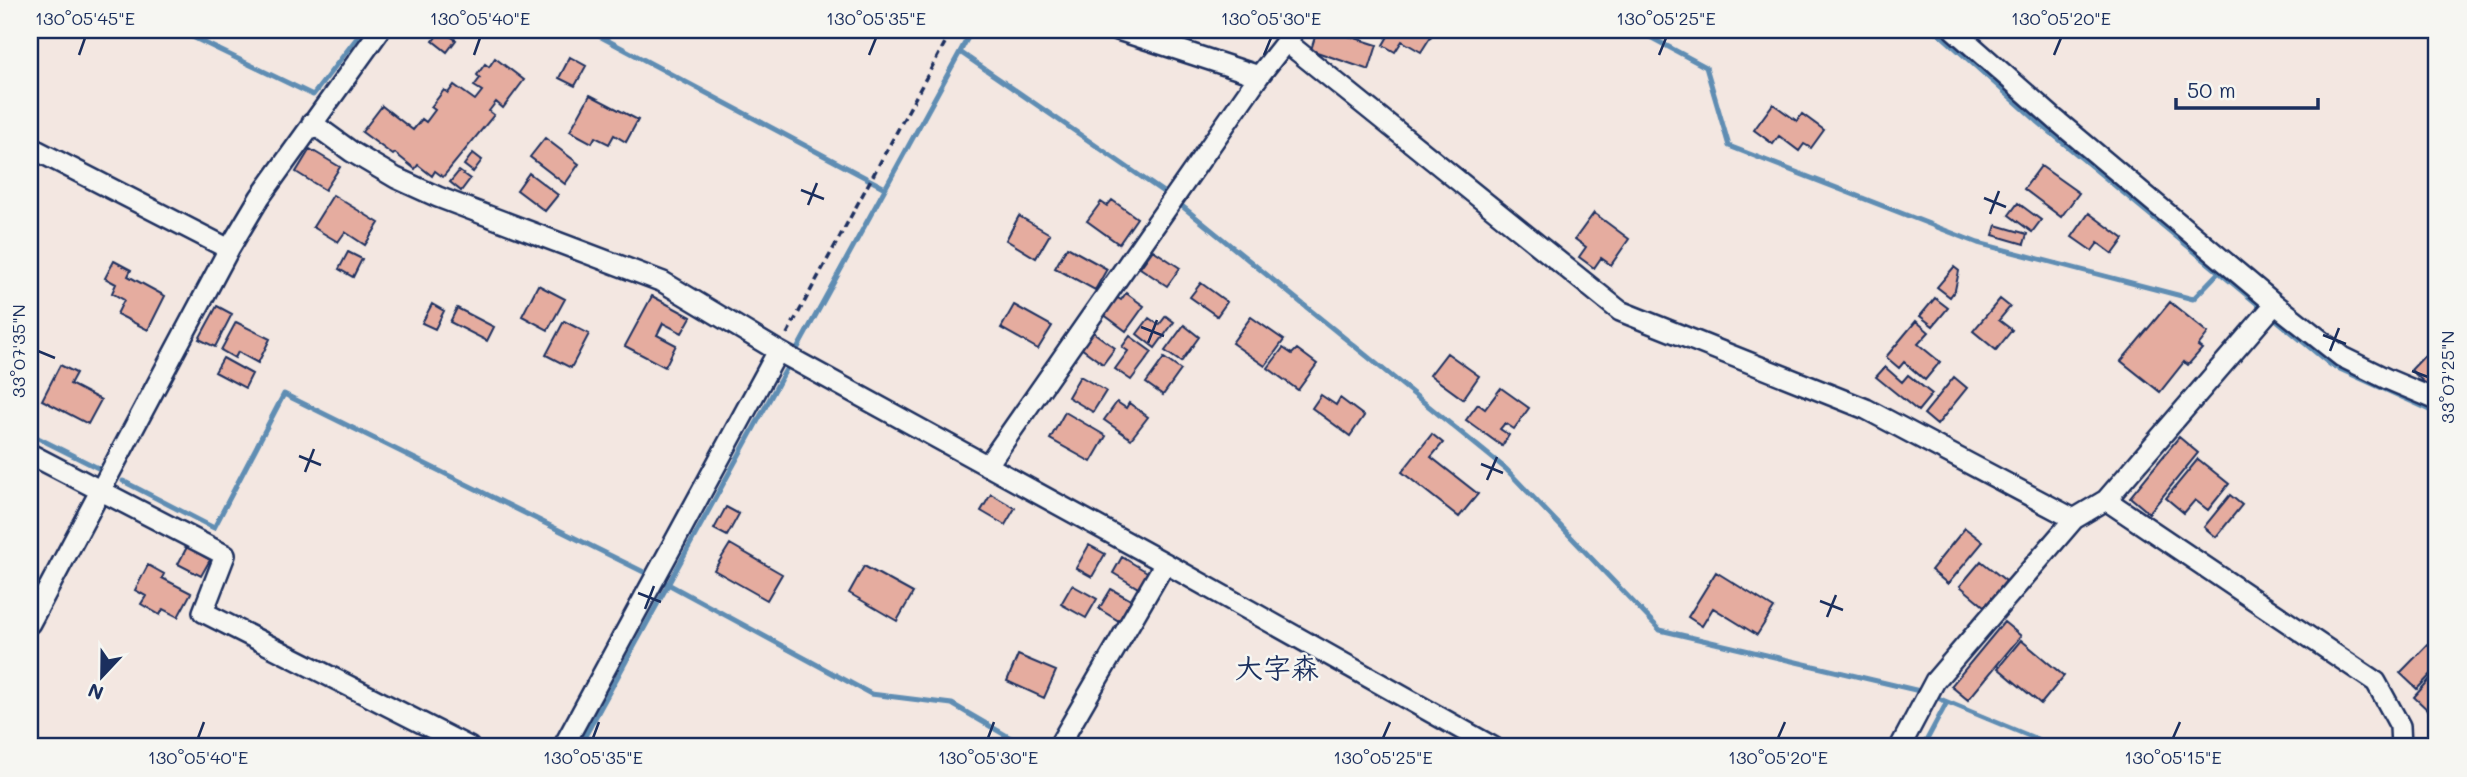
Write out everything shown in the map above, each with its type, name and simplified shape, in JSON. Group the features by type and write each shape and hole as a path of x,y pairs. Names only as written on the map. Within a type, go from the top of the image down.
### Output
{"street":[{"path":"30,623 229,249 312,123 380,30"},
{"path":"1118,30 1259,76"},
{"path":"1954,30 2270,311 2342,357 2437,400"},
{"path":"986,466 1259,76 1290,36 1620,311 1866,409 2074,519"},
{"path":"312,123 352,152 396,178 438,197 663,282 778,351 1493,747"},
{"path":"30,147 229,249"},
{"path":"1900,747 1936,681 2074,519 2106,500 2270,311"},
{"path":"563,747 778,351"},
{"path":"30,454 225,555 203,612 469,747"},
{"path":"2106,500 2376,682 2400,726 2401,747"},
{"path":"1058,747 1165,563"}],"path":[{"path":"778,351 952,30"}],"building":[{"path":"441,30 456,40 447,52 433,41"},
{"path":"1317,30 1330,30 1377,45 1369,70 1311,50"},
{"path":"1384,30 1435,30 1421,52 1402,41 1395,52 1383,45 1390,33"},
{"path":"570,57 586,66 575,86 559,78"},
{"path":"495,58 524,80 503,108 496,102 489,111 494,115 443,177 435,171 432,176 418,165 415,169 362,132 382,106 413,130 422,119 426,122 435,110 431,107 444,90 448,93 454,85 475,100 482,91 474,86 480,78 477,75 485,64 489,67"},
{"path":"590,95 638,120 626,142 614,135 609,144 595,137 592,143 570,131"},
{"path":"1773,104 1797,121 1802,114 1824,130 1811,148 1804,144 1799,151 1779,136 1773,144 1754,130"},
{"path":"545,138 579,164 565,184 530,157"},
{"path":"310,149 340,167 325,190 296,172"},
{"path":"473,153 482,160 473,172 464,165"},
{"path":"2041,166 2079,193 2061,217 2024,189"},
{"path":"459,171 470,179 461,191 450,182"},
{"path":"529,173 558,195 545,211 517,190"},
{"path":"333,195 379,223 365,245 345,232 338,242 313,227"},
{"path":"1112,200 1137,218 1119,244 1087,221 1101,202 1107,206"},
{"path":"2018,203 2041,220 2032,232 2009,215"},
{"path":"1594,213 1629,239 1611,265 1601,258 1594,268 1579,257 1586,247 1575,239"},
{"path":"2089,213 2124,239 2113,254 2098,243 2092,251 2072,237"},
{"path":"1019,216 1050,234 1036,258 1006,240"},
{"path":"1996,225 2027,234 2024,244 1993,235"},
{"path":"1067,247 1107,269 1095,290 1055,268"},
{"path":"1153,250 1180,268 1167,286 1140,268"},
{"path":"348,252 362,259 353,277 339,269"},
{"path":"114,261 131,270 128,276 165,296 148,330 117,314 124,300 112,293 116,284 105,278"},
{"path":"1954,267 1959,271 1955,290 1950,297 1937,287"},
{"path":"1201,283 1227,302 1217,316 1190,297"},
{"path":"538,285 565,299 548,330 522,316"},
{"path":"1126,293 1144,306 1126,331 1103,314 1116,297 1121,300"},
{"path":"652,296 691,317 682,333 663,323 657,335 676,345 665,367 625,346"},
{"path":"1935,298 1948,308 1933,326 1920,316"},
{"path":"2000,299 2010,307 1999,320 2012,330 1996,350 1973,331"},
{"path":"2170,302 2208,333 2198,346 2202,349 2188,365 2184,362 2160,392 2121,361"},
{"path":"432,304 444,311 435,329 422,323"},
{"path":"1014,305 1052,326 1038,349 1001,328"},
{"path":"217,306 232,314 215,347 199,339"},
{"path":"457,308 494,327 487,341 450,322"},
{"path":"1166,316 1174,322 1155,348 1137,334 1149,318 1159,325"},
{"path":"1251,317 1284,340 1265,366 1232,343"},
{"path":"564,321 589,334 571,368 546,355"},
{"path":"1916,321 1929,332 1918,344 1940,362 1925,380 1904,362 1899,368 1886,357"},
{"path":"236,322 270,339 258,363 238,352 235,358 221,350"},
{"path":"1184,325 1199,337 1181,362 1165,351"},
{"path":"1093,332 1115,348 1103,364 1081,348"},
{"path":"1130,336 1152,352 1131,380 1115,369 1128,351 1122,347"},
{"path":"1283,348 1292,354 1297,349 1317,364 1298,390 1268,368"},
{"path":"2431,349 2437,355 2437,385 2432,380 2427,385 2411,370"},
{"path":"1447,353 1479,376 1463,399 1430,375"},
{"path":"223,358 252,374 245,388 215,372"},
{"path":"1164,358 1181,370 1163,395 1146,383"},
{"path":"60,365 76,373 70,384 101,400 88,424 42,400"},
{"path":"1885,367 1902,382 1908,375 1932,394 1918,411 1876,377"},
{"path":"1080,376 1106,391 1093,412 1068,397"},
{"path":"1954,377 1967,388 1937,425 1924,414"},
{"path":"1501,388 1529,408 1514,429 1505,423 1500,429 1509,435 1502,446 1466,420 1478,404 1485,409"},
{"path":"1321,395 1336,405 1340,398 1364,416 1350,436 1312,408"},
{"path":"1117,402 1126,408 1129,403 1148,417 1131,439 1104,420"},
{"path":"1065,412 1106,436 1091,462 1050,439"},
{"path":"1432,434 1443,443 1431,457 1478,494 1459,517 1402,472"},
{"path":"2179,437 2198,453 2149,513 2130,497"},
{"path":"2198,459 2229,484 2208,510 2195,500 2184,513 2166,498"},
{"path":"991,494 1015,508 1005,525 981,511"},
{"path":"2230,495 2242,505 2216,537 2204,527"},
{"path":"726,507 739,514 727,536 714,529"},
{"path":"1965,528 1983,542 1948,584 1931,570"},
{"path":"730,544 782,574 767,600 714,570"},
{"path":"1089,545 1105,554 1092,577 1076,568"},
{"path":"187,547 210,560 201,576 178,564"},
{"path":"1122,557 1149,573 1140,589 1113,573"},
{"path":"1981,561 2006,581 1985,607 1960,586"},
{"path":"148,565 164,574 162,578 191,593 178,617 163,609 160,615 141,604 146,596 135,590"},
{"path":"864,566 913,593 897,621 849,593"},
{"path":"1716,572 1774,608 1757,635 1713,608 1702,626 1688,617"},
{"path":"1072,585 1097,599 1086,618 1061,604"},
{"path":"1111,589 1131,600 1119,621 1099,609"},
{"path":"2004,622 2021,636 1968,700 1951,686"},
{"path":"2437,635 2437,668 2417,689 2400,673"},
{"path":"2021,640 2064,676 2041,704 1998,668"},
{"path":"1018,655 1056,671 1044,698 1007,681"},
{"path":"2431,678 2437,683 2437,712 2434,716 2414,697"}],"waterway":[{"path":"178,30 313,95 363,30"},
{"path":"588,30 885,188"},
{"path":"579,747 972,30"},
{"path":"1637,30 1706,67 1729,146 1978,243 2193,299 2219,272"},
{"path":"1935,30 2037,121 2331,365 2437,413"},
{"path":"960,52 1169,196"},
{"path":"1177,202 1506,469 1660,630 1924,692"},
{"path":"123,481 214,528 284,394 668,584 871,694 952,704 1026,747"},
{"path":"30,434 98,468"},
{"path":"1933,696 2056,747"},
{"path":"1923,747 1947,702"}],"district":[{"name":"大字森","path":"1277,667"}]}
